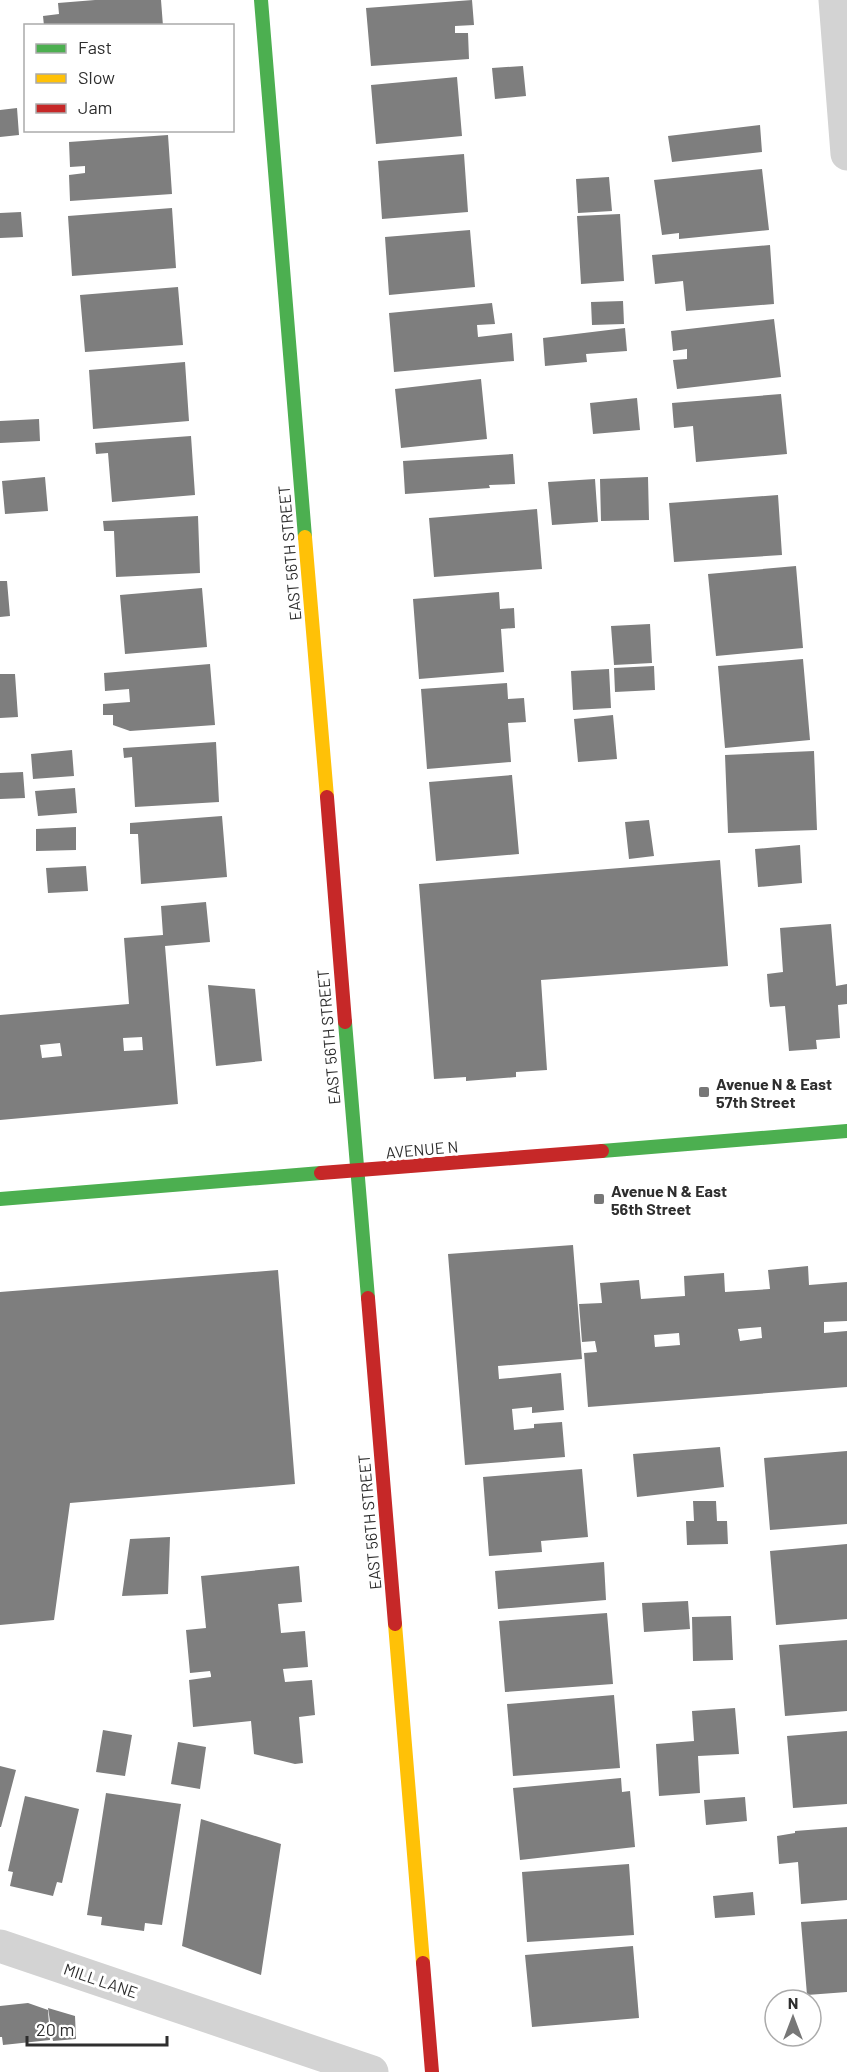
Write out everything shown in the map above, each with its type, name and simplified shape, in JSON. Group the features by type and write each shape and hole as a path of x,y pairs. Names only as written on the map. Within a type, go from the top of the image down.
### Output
{"street":[{"name":"EAST 56TH STREET","path":"261,0 432,2072"},
{"path":"835,0 847,154"},
{"name":"AVENUE N","path":"0,1199 847,1131"},
{"name":"MILL LANE","path":"0,1946 372,2072"}],"building":[{"path":"95,0 161,0 163,24 44,24 43,16 59,14 58,3"},
{"path":"472,0 474,25 455,26 455,33 468,33 469,59 371,66 366,8"},
{"path":"523,66 526,96 495,99 492,68"},
{"path":"457,77 462,136 376,144 371,85"},
{"path":"17,108 19,135 0,137 0,110"},
{"path":"760,125 762,152 672,162 668,136"},
{"path":"168,135 172,194 70,201 69,175 85,173 85,166 70,167 69,142"},
{"path":"464,154 468,212 382,219 378,161"},
{"path":"762,169 769,230 679,239 679,233 662,235 654,180"},
{"path":"609,177 612,211 578,213 576,179"},
{"path":"172,208 176,268 72,276 68,216"},
{"path":"21,212 23,237 0,238 0,213"},
{"path":"620,214 624,281 581,284 577,216"},
{"path":"470,230 475,287 389,295 385,237"},
{"path":"770,245 774,304 686,311 683,281 655,284 652,255"},
{"path":"178,287 183,345 85,352 80,295"},
{"path":"623,301 624,324 592,325 591,302"},
{"path":"492,303 495,324 477,325 478,337 512,333 514,361 394,372 389,313"},
{"path":"774,319 781,377 677,389 673,360 687,359 687,349 673,351 671,331"},
{"path":"625,328 627,351 586,354 587,362 545,366 543,338"},
{"path":"185,362 189,421 93,429 89,370"},
{"path":"481,379 487,439 401,448 395,389"},
{"path":"781,394 787,454 696,462 693,426 674,428 672,403"},
{"path":"637,398 640,430 593,434 590,403"},
{"path":"39,419 40,441 0,443 0,421"},
{"path":"191,436 195,495 112,502 108,453 96,454 95,443"},
{"path":"513,454 515,484 405,494 403,461"},
{"path":"45,477 48,511 5,514 2,481"},
{"path":"648,477 649,520 601,521 600,479"},
{"path":"595,479 598,522 552,525 548,482"},
{"path":"778,495 782,555 674,562 669,503"},
{"path":"537,509 542,569 434,577 429,518"},
{"path":"198,516 200,573 116,577 114,531 104,531 103,521"},
{"path":"796,566 803,648 716,656 708,574"},
{"path":"0,581 7,581 10,616 0,617"},
{"path":"202,588 207,647 125,654 120,595"},
{"path":"499,592 500,609 514,608 515,628 501,629 504,672 419,679 413,599"},
{"path":"650,624 652,663 614,665 611,626"},
{"path":"803,659 810,740 725,748 718,666"},
{"path":"210,664 215,725 130,731 113,725 113,715 103,715 103,704 130,702 129,689 105,691 104,673"},
{"path":"654,666 655,690 615,692 614,668"},
{"path":"609,669 611,708 573,710 571,671"},
{"path":"0,674 15,674 18,717 0,718"},
{"path":"507,683 508,699 524,698 526,722 508,723 511,762 427,769 421,689"},
{"path":"613,715 617,759 578,762 574,719"},
{"path":"216,742 219,802 135,807 132,757 124,758 123,748"},
{"path":"72,750 74,776 33,779 31,754"},
{"path":"814,751 817,830 728,833 725,755"},
{"path":"23,772 25,798 0,799 0,773"},
{"path":"512,775 519,854 436,861 429,782"},
{"path":"75,788 77,813 38,816 35,791"},
{"path":"222,816 227,877 141,884 138,834 130,834 130,823"},
{"path":"649,820 654,856 629,859 625,822"},
{"path":"76,827 76,850 36,851 36,829"},
{"path":"800,845 802,883 758,887 755,849"},
{"path":"720,860 728,966 541,980 547,1070 516,1072 516,1077 466,1081 466,1077 434,1079 419,884"},
{"path":"86,866 88,891 48,893 46,868"},
{"path":"206,902 210,942 165,946 178,1104 0,1120 0,1015 129,1004 124,938 163,935 161,906","holes":["142,1037 143,1050 124,1051 123,1038","60,1043 62,1056 42,1058 40,1045"]},
{"path":"831,924 836,986 847,984 847,1004 838,1005 840,1038 816,1040 817,1049 789,1051 785,1006 770,1007 767,974 783,972 780,928"},
{"path":"208,985 255,989 262,1061 216,1066"},
{"path":"573,1245 582,1359 498,1366 499,1379 561,1373 564,1410 532,1413 532,1407 512,1409 514,1430 534,1428 534,1424 562,1422 565,1457 465,1465 448,1254"},
{"path":"808,1266 809,1285 847,1282 847,1321 824,1322 824,1333 847,1331 847,1387 588,1407 584,1353 597,1352 595,1341 582,1342 579,1304 602,1303 600,1283 639,1280 641,1299 685,1296 684,1276 724,1273 725,1292 770,1289 768,1270","holes":["761,1327 762,1338 740,1341 738,1329","679,1333 680,1345 655,1347 654,1335"]},
{"path":"278,1270 295,1484 70,1503 54,1620 0,1625 0,1292"},
{"path":"720,1447 724,1487 637,1497 633,1454"},
{"path":"847,1451 847,1524 770,1530 764,1458"},
{"path":"582,1469 588,1537 541,1541 542,1552 489,1556 483,1477"},
{"path":"693,1501 716,1501 717,1521 727,1521 728,1544 687,1545 686,1521 694,1521"},
{"path":"170,1537 168,1594 122,1596 130,1539"},
{"path":"847,1544 847,1619 776,1625 770,1551"},
{"path":"604,1562 606,1600 498,1609 495,1571"},
{"path":"299,1566 302,1602 278,1604 281,1633 305,1631 308,1667 283,1669 285,1682 312,1680 315,1715 299,1717 303,1763 295,1764 254,1754 251,1721 193,1727 189,1680 211,1677 211,1675 210,1671 190,1673 186,1630 206,1628 201,1576"},
{"path":"688,1601 690,1629 644,1632 642,1603"},
{"path":"607,1613 613,1684 505,1692 499,1621"},
{"path":"731,1616 733,1660 693,1661 692,1617"},
{"path":"847,1640 847,1711 785,1716 779,1645"},
{"path":"614,1695 620,1768 513,1776 507,1704"},
{"path":"735,1708 739,1754 698,1756 700,1793 659,1796 656,1744 694,1741 692,1711"},
{"path":"103,1730 132,1735 125,1776 96,1772"},
{"path":"847,1731 847,1804 793,1808 787,1736"},
{"path":"178,1742 206,1747 200,1789 171,1784"},
{"path":"0,1766 16,1770 1,1827 0,1827"},
{"path":"621,1778 622,1792 630,1791 635,1847 520,1860 513,1788"},
{"path":"106,1793 181,1804 162,1925 145,1923 144,1931 101,1925 102,1917 87,1915"},
{"path":"25,1796 79,1809 62,1883 57,1882 53,1896 10,1886 13,1872 8,1871"},
{"path":"745,1797 747,1821 706,1825 704,1800"},
{"path":"201,1819 281,1844 261,1975 182,1946"},
{"path":"847,1827 847,1900 801,1904 798,1862 779,1864 777,1836 795,1833 795,1831"},
{"path":"629,1864 634,1935 527,1942 522,1872"},
{"path":"753,1892 755,1915 715,1918 713,1896"},
{"path":"847,1919 847,1992 823,1994 823,1988 806,1988 801,1922"},
{"path":"633,1946 639,2018 532,2027 525,1955"},
{"path":"28,2003 48,2010 50,2040 3,2045 2,2037 0,2037 0,2006"},
{"path":"48,2008 75,2016 76,2039 53,2041"}],"traffic: fast":[{"path":"261,0 305,537"},
{"path":"345,1022 368,1298"},
{"path":"602,1151 847,1131"},
{"path":"0,1199 321,1173"}],"traffic: slow":[{"path":"305,537 327,797"},
{"path":"395,1624 423,1963"}],"traffic: jam":[{"path":"327,797 345,1022"},
{"path":"321,1173 602,1151"},
{"path":"368,1298 395,1624"},
{"path":"423,1963 432,2072"}],"place":[{"name":"Avenue N & East 57th Street","path":"704,1092"},
{"name":"Avenue N & East 56th Street","path":"599,1199"}]}
